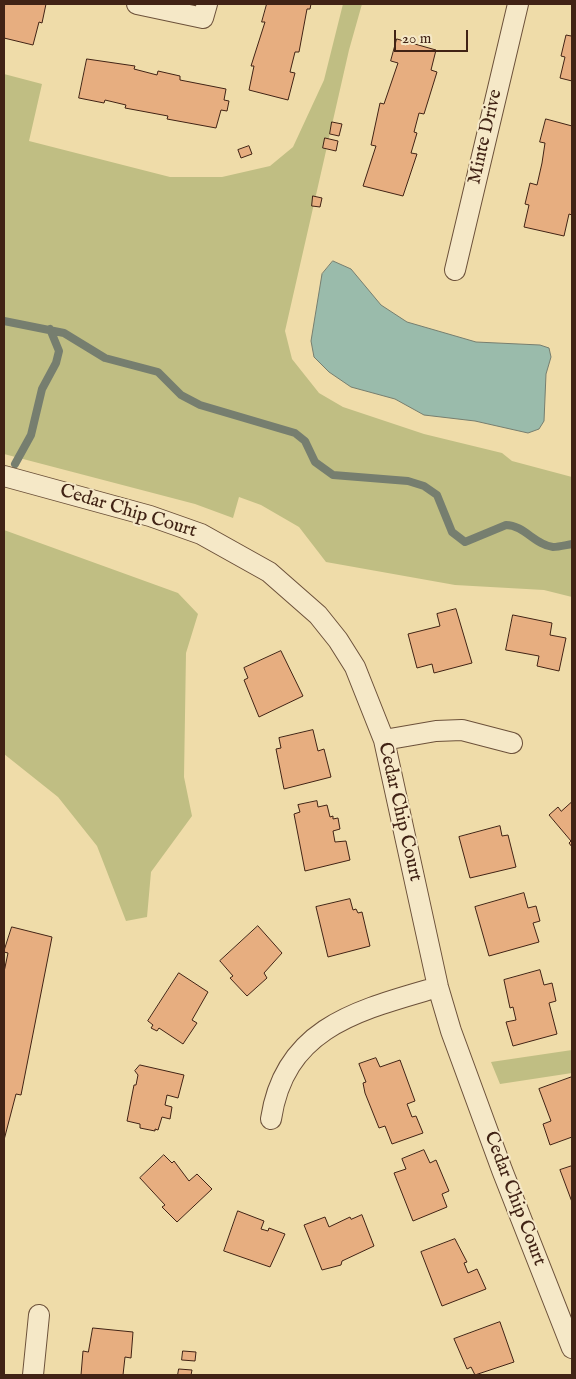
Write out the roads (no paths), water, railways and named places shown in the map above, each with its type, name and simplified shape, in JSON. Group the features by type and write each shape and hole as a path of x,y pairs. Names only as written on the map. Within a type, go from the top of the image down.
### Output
{"street":[{"path":"137,4 203,18 208,4"},
{"name":"Minte Drive","path":"455,270 518,4"},
{"name":"Cedar Chip Court","path":"4,476 150,516 201,534 269,572 318,615 338,640 355,667 384,740 438,987 476,1102 572,1348"},
{"path":"384,740 436,731 462,730 512,743"},
{"path":"271,1119 274,1100 280,1082 312,1038 347,1017 380,1004 438,987"},
{"path":"33,1375 39,1315"}],"waterway":[{"path":"4,321 64,333 105,358 158,372 181,395 200,405 295,433 305,441 315,462 333,475 408,481 424,486 437,495 452,532 465,542 506,525 518,528 541,543 553,547 572,544"},
{"path":"15,464 31,435 42,389 56,363 59,351 50,329"}]}
